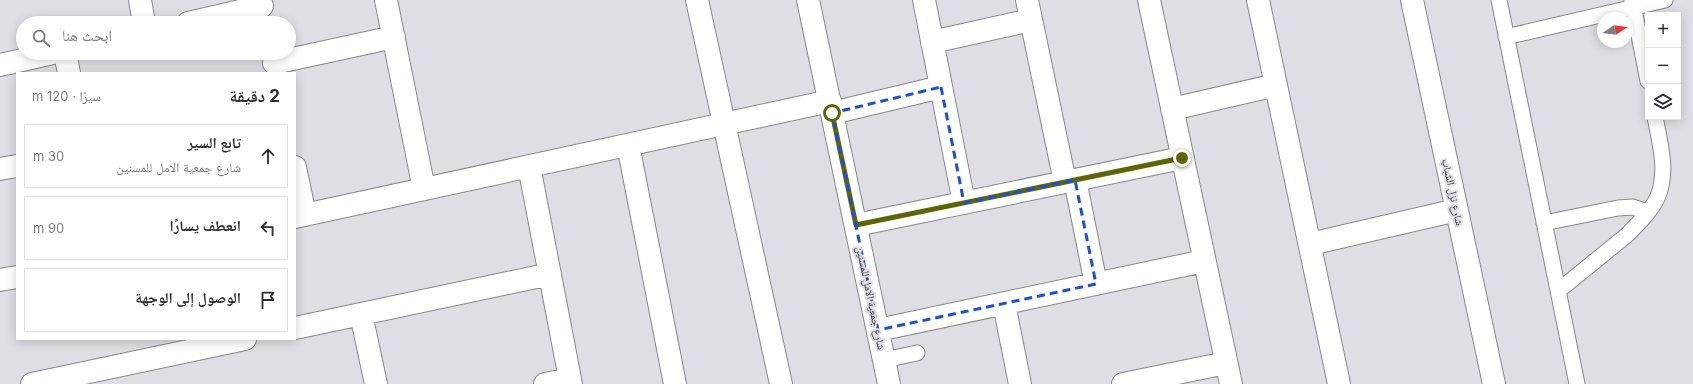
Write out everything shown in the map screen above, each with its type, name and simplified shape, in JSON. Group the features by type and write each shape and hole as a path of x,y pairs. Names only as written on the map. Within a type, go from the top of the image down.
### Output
{"street":[{"path":"140,0 143,16"},
{"path":"386,0 424,189"},
{"path":"697,0 781,384"},
{"name":"شارع جمعية الامل للمسنين","path":"808,0 889,384"},
{"path":"924,0 964,203"},
{"path":"1148,0 1230,384"},
{"path":"1258,0 1339,384"},
{"name":"شارع نزل الشباب","path":"1412,0 1494,384"},
{"path":"228,16 263,10"},
{"path":"932,42 1029,10 1096,284"},
{"path":"296,58 394,37"},
{"path":"0,65 22,60"},
{"path":"66,60 69,72"},
{"path":"274,63 288,60"},
{"path":"1172,109 1276,85"},
{"path":"296,177 300,216 724,124 831,107 941,87"},
{"path":"628,145 675,384"},
{"path":"856,225 1182,158"},
{"path":"0,169 16,166"},
{"path":"529,166 571,381 545,384"},
{"path":"1310,244 1457,210"},
{"path":"878,330 1204,261"},
{"path":"296,328 550,274"},
{"path":"0,280 16,277"},
{"path":"1004,304 1020,384"},
{"path":"361,314 376,384"},
{"path":"32,384 163,347 234,340"},
{"path":"1123,384 1226,363"}],"lane":[{"path":"1498,0 1577,384"},
{"path":"1506,37 1633,4 1665,0"},
{"path":"1633,4 1645,66"},
{"path":"1558,291 1627,235 1647,212 1657,197 1662,179 1662,153 1656,120"},
{"path":"1544,223 1618,208 1633,207 1647,212"},
{"path":"884,360 917,353"}],"highlighted area":[{"path":"941,87 964,203 1075,180 1096,284 878,330 832,113"}],"route":[{"path":"832,113 856,225 1182,158"}]}
